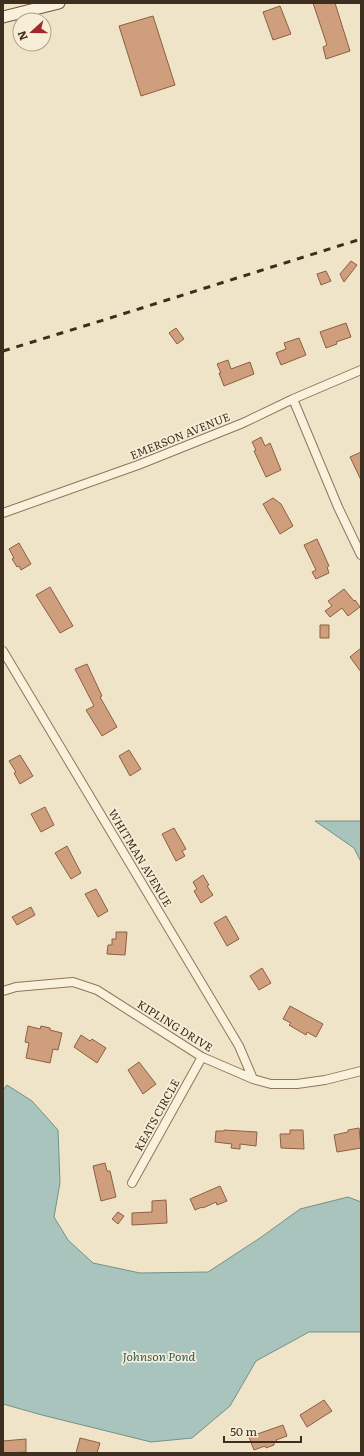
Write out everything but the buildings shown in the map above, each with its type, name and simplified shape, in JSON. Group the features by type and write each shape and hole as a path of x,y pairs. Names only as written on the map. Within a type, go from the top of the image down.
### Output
{"street":[{"path":"3,16 59,3"},
{"name":"EMERSON AVENUE","path":"3,513 138,465 243,423 293,399 361,370"},
{"path":"293,399 338,507 361,555"},
{"name":"WHITMAN AVENUE","path":"3,651 239,1046 253,1079"},
{"name":"KIPLING DRIVE","path":"3,990 16,987 73,982 97,990 202,1057 253,1079 271,1084 297,1084 325,1080 361,1071"},
{"name":"KEATS CIRCLE","path":"132,1183 202,1057"}],"water":[{"path":"315,821 361,821 361,862 354,848"},
{"name":"Johnson Pond","path":"7,1085 32,1101 58,1130 60,1183 54,1217 68,1240 93,1263 140,1273 208,1272 260,1238 300,1209 348,1197 361,1202 361,1332 309,1332 256,1361 230,1406 192,1438 151,1442 3,1404 3,1090"}],"railway":[{"path":"3,351 361,239"}]}
